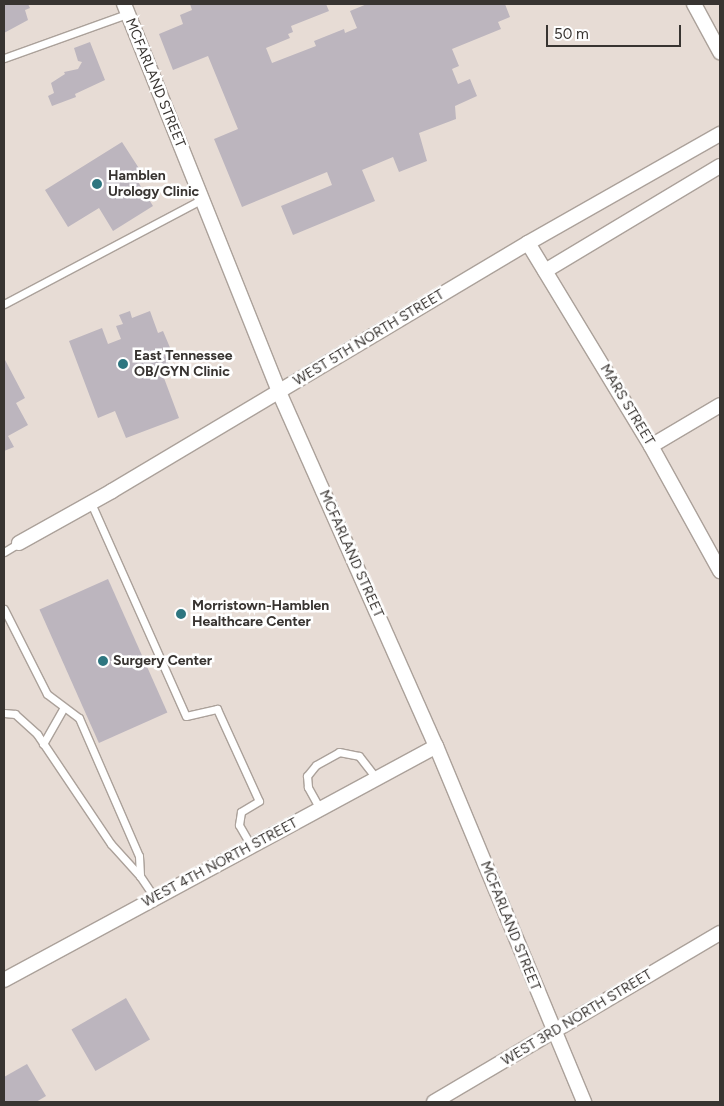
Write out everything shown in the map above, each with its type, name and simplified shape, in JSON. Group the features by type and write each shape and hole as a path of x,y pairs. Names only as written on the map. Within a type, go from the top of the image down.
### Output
{"street":[{"path":"694,4 720,52"},
{"name":"MCFARLAND STREET","path":"126,9 279,392 436,746 584,1102"},
{"name":"WEST 5TH NORTH STREET","path":"19,544 91,504 528,243 720,134"},
{"path":"545,271 720,166"},
{"name":"MARS STREET","path":"528,243 652,446 720,571"},
{"path":"652,446 720,405"},
{"name":"WEST 4TH NORTH STREET","path":"4,980 436,746"},
{"name":"WEST 3RD NORTH STREET","path":"434,1102 720,933"}],"lane":[{"path":"4,58 126,9"},
{"path":"4,304 202,198"},
{"path":"91,504 186,716 217,710 259,801 241,812 239,825 251,846"},
{"path":"4,552 19,544"},
{"path":"4,609 47,694 63,710 79,718 139,856 140,876"},
{"path":"43,744 63,710"},
{"path":"4,713 15,714 43,744 111,844 140,876 155,898"},
{"path":"320,809 308,787 307,776 316,765 339,752 359,756 376,778"}],"building":[{"path":"4,4 28,4 30,8 25,10 28,20 4,33"},
{"path":"190,4 326,4 329,11 291,26 293,32 288,34 290,38 266,48 272,63 316,46 314,41 344,29 345,33 357,28 350,11 367,4 505,4 510,17 498,22 501,29 452,49 459,66 452,69 458,84 470,79 477,96 455,106 456,119 419,133 427,161 399,172 393,157 362,170 375,201 293,235 281,206 332,185 327,172 242,207 214,139 238,129 208,56 173,70 159,34 183,24 180,15 192,10"},
{"path":"90,42 105,80 75,94 76,97 52,106 48,96 54,93 51,83 65,74 64,72 78,69 82,62 78,61 74,48"},
{"name":"Hamblen Urology Clinic","path":"122,142 142,173 135,177 153,206 113,231 99,208 68,227 45,190"},
{"name":"East Tennessee OB/GYN Clinic","path":"130,311 132,318 150,311 158,333 163,331 171,350 164,352 173,375 164,378 179,418 126,438 115,411 98,418 69,341 102,328 108,344 121,339 116,326 123,324 119,315"},
{"path":"4,358 25,398 16,403 28,425 8,436 14,447 4,451"},
{"name":"Surgery Center","path":"108,579 167,712 99,743 39,610"},
{"path":"126,998 150,1040 95,1071 71,1030"},
{"path":"27,1064 46,1096 36,1102 4,1102 4,1077"}],"place":[{"name":"Hamblen Urology Clinic","path":"97,184"},
{"name":"East Tennessee OB/GYN Clinic","path":"123,364"},
{"name":"Morristown-Hamblen Healthcare Center","path":"181,614"},
{"name":"Surgery Center","path":"103,661"}]}
